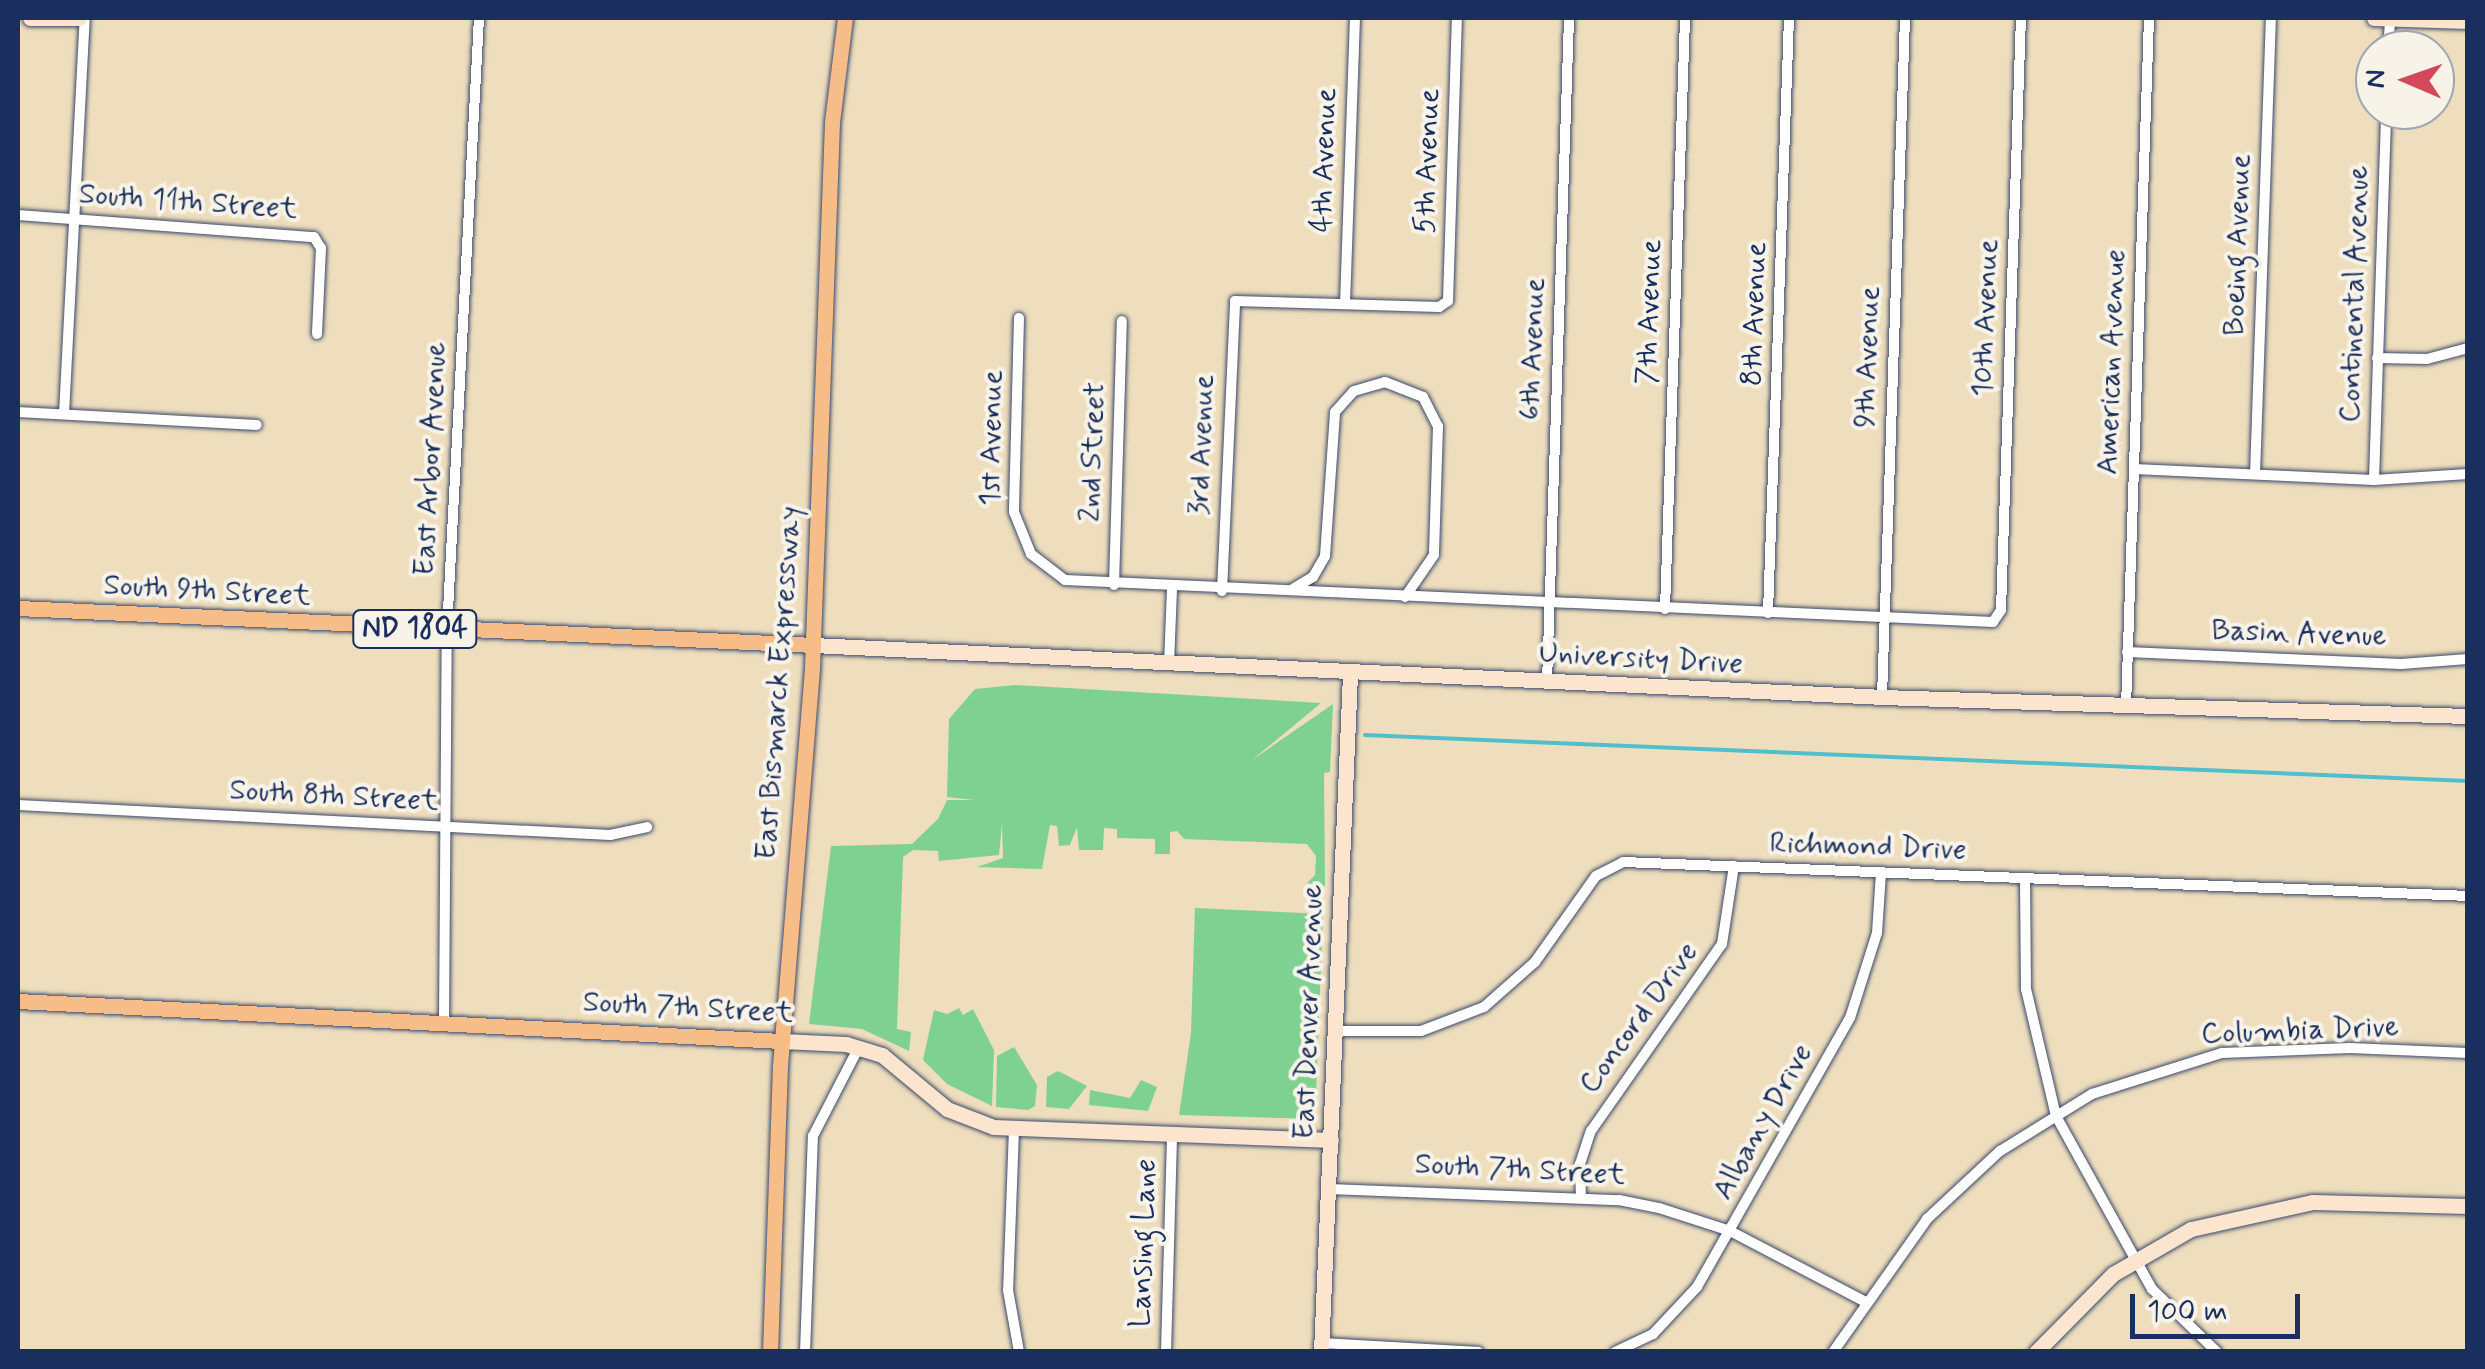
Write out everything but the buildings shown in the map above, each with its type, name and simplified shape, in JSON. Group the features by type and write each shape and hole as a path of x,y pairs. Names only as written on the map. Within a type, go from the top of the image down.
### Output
{"main road":[{"name":"East Bismarck Expressway","path":"770,1352 782,1041 813,645 832,122 845,18"},
{"name":"South 9th Street","path":"18,608 813,645"},
{"name":"South 7th Street","path":"18,1001 782,1041"}],"street":[{"path":"30,18 82,18 64,414"},
{"name":"East Arbor Avenue","path":"444,1024 447,630 478,18"},
{"name":"4th Avenue","path":"1344,304 1355,18"},
{"name":"5th Avenue","path":"1344,304 1446,305 1457,18"},
{"name":"6th Avenue","path":"1546,682 1569,18"},
{"name":"7th Avenue","path":"1665,609 1686,18"},
{"name":"8th Avenue","path":"1768,613 1789,18"},
{"name":"9th Avenue","path":"1882,697 1905,18"},
{"name":"10th Avenue","path":"1884,618 1998,620 2021,18"},
{"name":"American Avenue","path":"2126,708 2149,18"},
{"name":"Boeing Avenue","path":"2256,474 2271,18"},
{"path":"2374,18 2468,21"},
{"name":"Continental Avenue","path":"2374,480 2385,130"},
{"name":"South 11th Street","path":"18,215 314,237 321,248 317,334"},
{"name":"3rd Avenue","path":"1222,591 1234,301 1344,304"},
{"name":"1st Avenue","path":"1019,318 1012,500 1031,554 1065,580 1114,586"},
{"name":"2nd Street","path":"1114,586 1122,321"},
{"path":"2377,358 2427,359 2468,348"},
{"path":"1286,592 1313,577 1325,556 1336,412 1354,392 1385,382 1422,397 1438,426 1434,555 1405,598"},
{"path":"18,412 257,425"},
{"path":"2134,468 2374,480 2468,474"},
{"path":"1114,586 1884,618"},
{"path":"1169,664 1172,588"},
{"name":"University Drive","path":"813,645 1350,674 2126,708 2468,716"},
{"name":"Basin Avenue","path":"2128,652 2401,664 2468,658"},
{"name":"East Denver Avenue","path":"1322,1347 1350,674"},
{"name":"South 8th Street","path":"18,805 610,836 646,827"},
{"name":"Richmond Drive","path":"1336,1032 1420,1031 1484,1007 1520,979 1584,890 1609,868 1623,862 2468,896"},
{"name":"Concord Drive","path":"1581,1198 1580,1164 1591,1130 1713,963 1729,924 1734,866"},
{"name":"Albany Drive","path":"1615,1352 1668,1322 1730,1231 1856,1004 1877,933 1881,872"},
{"path":"2025,879 2026,990 2056,1116 2134,1261 2168,1310 2216,1352"},
{"name":"South 7th Street","path":"782,1041 859,1047 894,1062 947,1109 1014,1128 1331,1140"},
{"path":"804,1352 813,1136 859,1047"},
{"name":"Columbia Drive","path":"1833,1352 1938,1208 2000,1151 2056,1116 2126,1080 2222,1053 2350,1048 2468,1053"},
{"path":"1014,1128 1008,1290 1019,1352"},
{"name":"Lansing Lane","path":"1166,1352 1172,1135"},
{"name":"South 7th Street","path":"1329,1189 1581,1198 1658,1208 1730,1231 1866,1302"},
{"path":"2036,1352 2077,1306 2134,1261 2191,1229 2276,1206 2358,1201 2468,1206"},
{"path":"1322,1347 1479,1352"}],"green space":[{"path":"1015,685 1321,703 1252,760 1333,704 1330,772 1324,773 1325,886 1307,883 1315,875 1316,856 1307,844 1184,839 1177,831 1170,832 1170,854 1155,854 1155,839 1117,838 1117,829 1104,828 1103,850 1079,850 1077,827 1070,845 1059,846 1057,826 1050,825 1042,869 977,867 1003,858 1002,823 999,855 939,861 938,851 913,850 903,857 897,1029 911,1032 909,1051 862,1029 809,1024 831,846 912,844 938,819 947,800 975,800 947,797 949,719 975,689"},
{"path":"1195,908 1323,914 1315,1119 1179,1115 1191,1033"},
{"path":"959,1008 963,1015 973,1009 994,1050 992,1106 947,1084 923,1060 934,1010 947,1014"},
{"path":"1014,1047 1037,1085 1035,1106 1028,1110 996,1107 997,1056"},
{"path":"1058,1071 1087,1086 1069,1109 1046,1107 1047,1077"},
{"path":"1141,1080 1157,1087 1148,1111 1089,1105 1090,1090 1130,1098"}],"waterway":[{"path":"1365,735 2468,781"}]}
